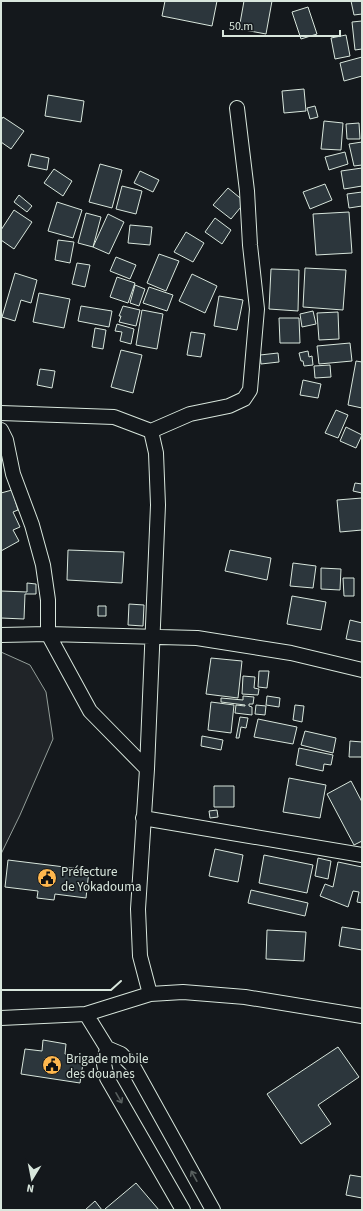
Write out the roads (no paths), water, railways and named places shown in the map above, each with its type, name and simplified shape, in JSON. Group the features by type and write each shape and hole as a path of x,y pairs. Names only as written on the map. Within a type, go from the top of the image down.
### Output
{"street":[{"path":"1,412 114,417 151,431 190,414 229,406 244,399 250,390 258,309 250,245 247,191 237,108"},
{"path":"1,430 6,440 13,474 32,525 43,565 48,600 48,634 90,711 147,770"},
{"path":"150,994 140,956 138,909 147,770 158,505 156,453 151,431"},
{"path":"1,635 48,634 197,638 290,653 362,670"},
{"path":"143,818 362,855"},
{"path":"1,1018 86,1014 150,994 183,992 245,997 362,1016"},
{"path":"86,1014 106,1048 104,1064 107,1078 183,1210"},
{"path":"106,1048 121,1054 133,1066 213,1210"}],"place":[{"name":"Préfecture de Yokadouma","path":"47,878"},
{"name":"Brigade mobile des douanes","path":"52,1065"}]}
